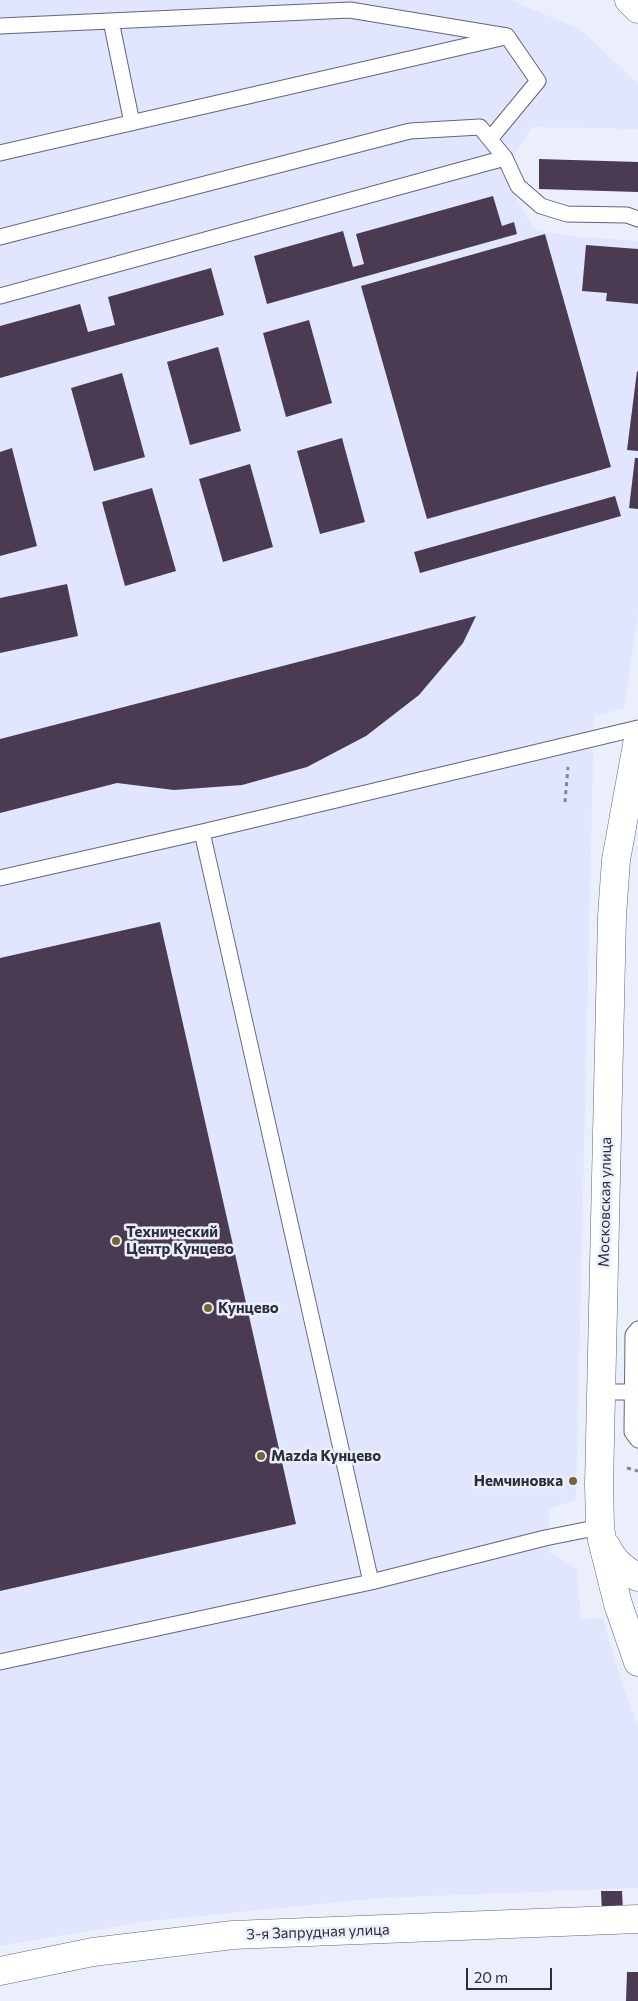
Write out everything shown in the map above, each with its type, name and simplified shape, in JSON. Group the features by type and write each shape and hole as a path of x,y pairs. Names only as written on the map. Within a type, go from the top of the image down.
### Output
{"street":[{"path":"629,0 638,9"},
{"name":"Московская улица","path":"638,739 616,860 612,916 600,1392 601,1533 618,1604 638,1662"},
{"path":"601,1533 613,1559 625,1571 638,1578"},
{"name":"3-я Запрудная улица","path":"0,1971 93,1952 233,1935 638,1919"}],"lane":[{"path":"0,26 111,21 301,6 350,10 507,36 538,81 490,139"},
{"path":"111,21 132,123"},
{"path":"0,153 507,36"},
{"path":"0,237 410,131 480,127 505,158 518,186 541,206 567,214 634,216"},
{"path":"0,296 505,158"},
{"path":"0,878 638,728"},
{"path":"202,832 370,1582"},
{"path":"638,1330 634,1335 632,1392 632,1432 638,1440"},
{"path":"600,1392 632,1392"},
{"path":"0,1662 370,1582 545,1538 601,1533"}],"path":[{"path":"565,802 570,744"}],"shaded area":[{"path":"0,0 511,0 581,30 638,84 638,129 532,127 502,173 534,229 569,236 638,241 638,613 624,708 594,716 576,1500 549,1509 550,1553 577,1569 581,1619 603,1618 622,1684 638,1725 638,1888 379,1898 141,1922 0,1946"}],"building":[{"path":"539,159 638,162 638,192 539,189"},
{"path":"493,196 502,226 514,222 517,234 267,304 254,256 343,231 353,267 364,264 356,234"},
{"path":"545,234 611,467 427,519 361,286"},
{"path":"586,245 638,249 638,304 606,301 607,293 582,291"},
{"path":"211,268 224,315 0,378 0,326 80,304 88,332 115,325 108,297"},
{"path":"309,320 332,403 286,417 263,333"},
{"path":"218,347 241,431 190,445 167,362"},
{"path":"638,372 638,451 627,450"},
{"path":"122,373 145,457 94,471 71,388"},
{"path":"342,438 365,522 320,534 297,451"},
{"path":"12,448 37,546 0,556 0,452"},
{"path":"635,458 638,458 638,509 629,508"},
{"path":"250,464 273,547 223,562 199,479"},
{"path":"152,488 176,571 125,586 102,502"},
{"path":"615,496 621,516 420,573 414,552"},
{"path":"67,584 78,636 0,653 0,598"},
{"path":"476,616 463,643 419,695 366,736 307,767 242,785 174,790 117,783 0,813 0,739"},
{"name":"Технический Центр Кунцево","path":"160,922 296,1524 0,1591 0,958"},
{"path":"601,1891 622,1891 623,1911 602,1912"},
{"path":"627,1972 638,1972 638,2001 626,2001"}],"place":[{"name":"Технический Центр Кунцево","path":"116,1241"},
{"name":"Кунцево","path":"208,1308"},
{"name":"Mazda Кунцево","path":"261,1456"},
{"name":"Немчиновка","path":"573,1481"}]}
